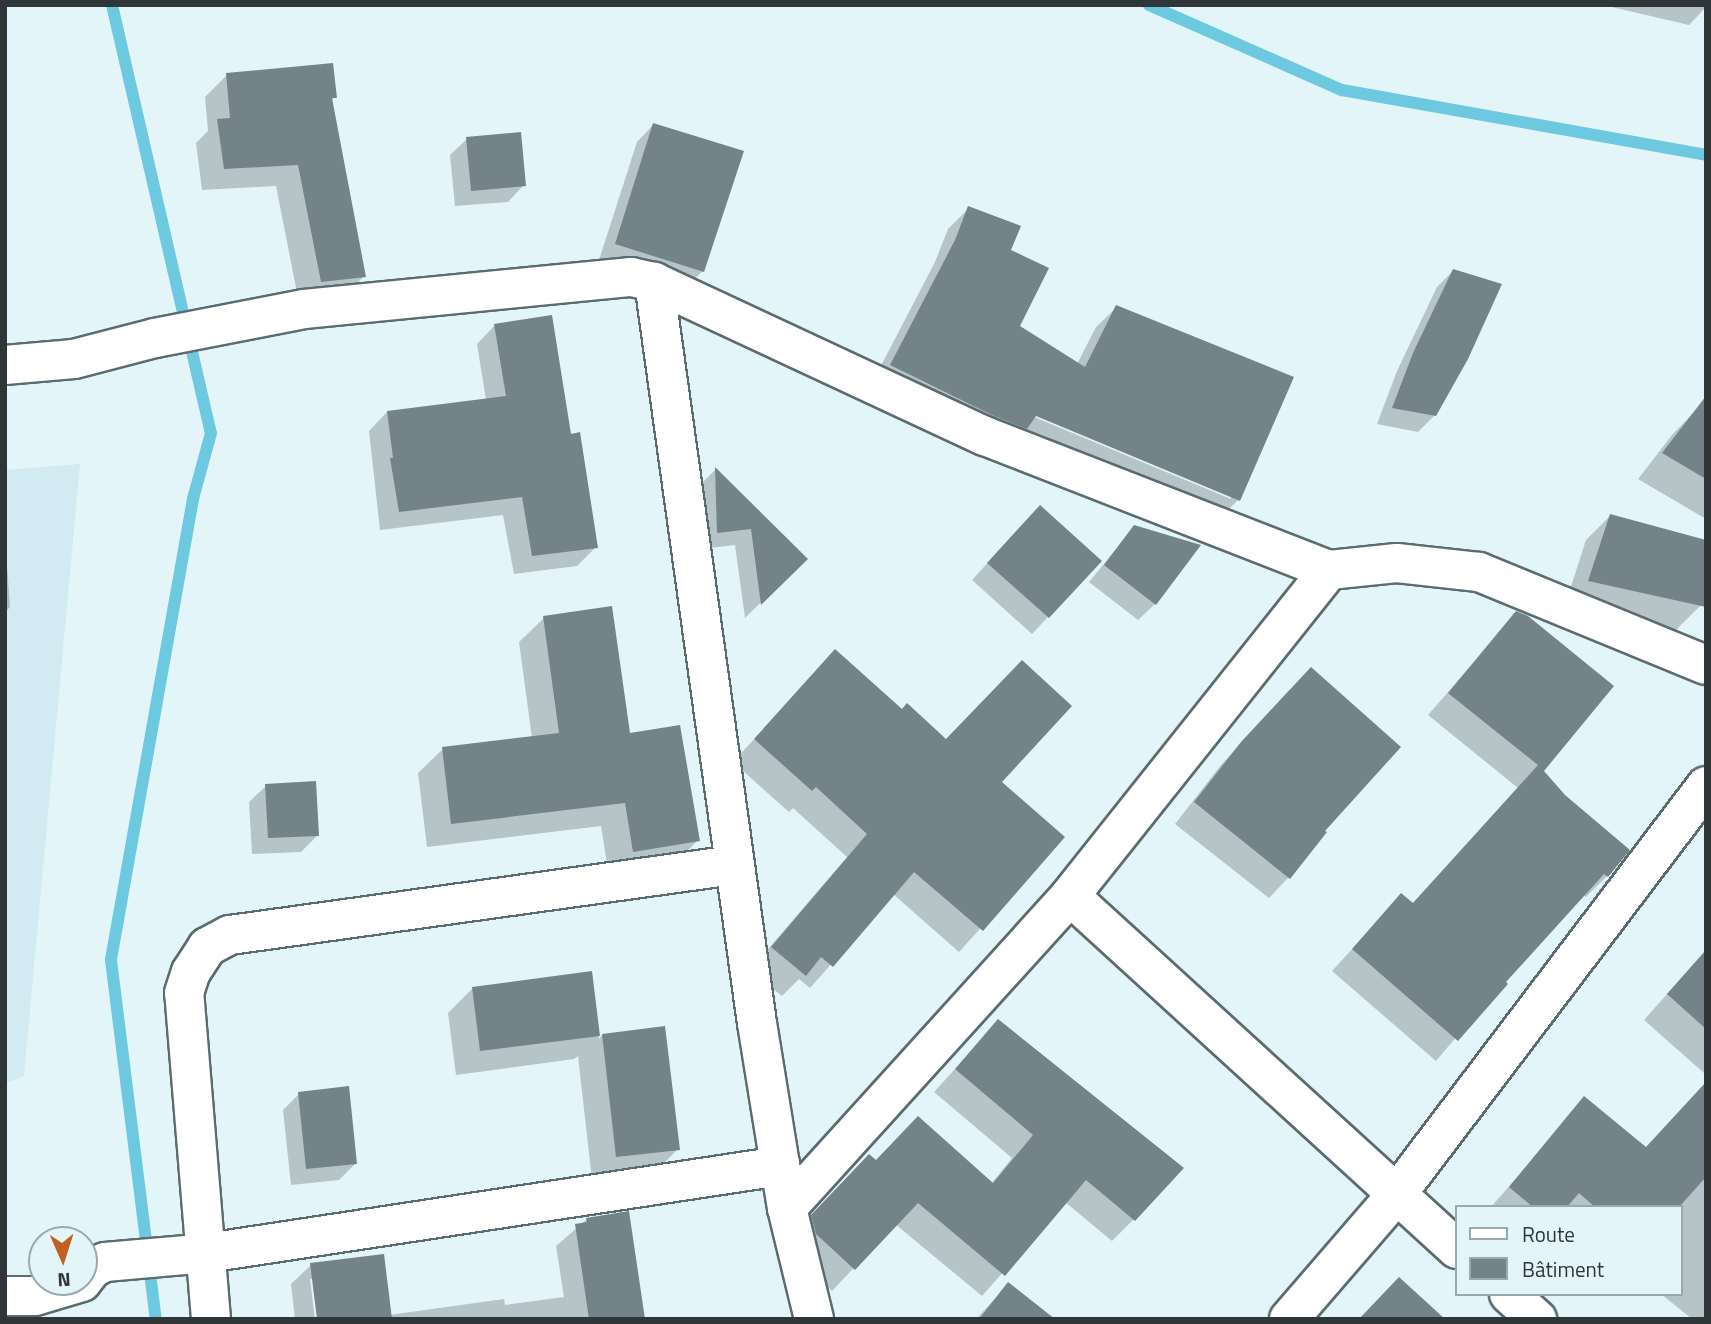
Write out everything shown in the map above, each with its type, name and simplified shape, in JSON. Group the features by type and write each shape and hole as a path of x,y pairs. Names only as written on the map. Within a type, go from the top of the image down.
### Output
{"street":[{"path":"5,365 74,359 155,338 304,309 631,277 654,282 985,436 1329,569 1397,563 1479,572 1706,665"},
{"path":"654,282 734,865 786,1208 814,1319"},
{"path":"786,1208 1070,896 1329,569"},
{"path":"1289,1319 1396,1195 1706,786"},
{"path":"211,1319 184,993 191,972 207,947 230,935 734,865"},
{"path":"1070,896 1456,1248"},
{"path":"98,1266 105,1262 206,1253 780,1166"},
{"path":"5,1296 28,1296"},
{"path":"1511,1296 1537,1319"}],"shaded area":[{"path":"80,464 24,1076 5,1083 5,470"}],"building":[{"path":"333,63 337,98 332,98 366,277 321,282 298,165 224,169 217,119 230,118 226,73"},
{"path":"653,123 744,151 704,272 615,244"},
{"path":"521,132 526,186 471,191 466,137"},
{"path":"968,206 1021,226 1011,250 1049,268 1020,326 1085,367 1116,305 1294,377 1240,501 1036,416 1027,429 994,416 890,365 955,240"},
{"path":"1453,269 1502,284 1468,359 1436,416 1392,408 1413,353"},
{"path":"552,315 571,434 580,432 598,548 532,556 522,497 399,512 390,458 393,458 387,411 506,396 494,324"},
{"path":"1706,396 1706,479 1662,453"},
{"path":"715,467 808,559 761,605 751,529 717,533"},
{"path":"1040,505 1102,561 1049,618 987,563"},
{"path":"1610,514 1706,540 1706,607 1588,581"},
{"path":"1134,525 1201,545 1156,605 1104,565"},
{"path":"612,606 630,733 680,725 700,841 633,852 625,803 451,824 442,747 559,733 543,616"},
{"path":"1516,611 1528,616 1614,686 1544,771 1565,795 1630,850 1608,877 1604,874 1506,982 1508,984 1458,1041 1352,949 1401,893 1413,903 1538,765 1448,693"},
{"path":"835,649 902,709 907,703 946,739 1022,660 1072,706 1002,782 1065,837 983,931 914,872 833,967 821,957 806,976 771,947 867,834 816,787 812,791 754,739"},
{"path":"1311,667 1401,747 1325,831 1327,832 1290,879 1194,802 1241,742"},
{"path":"316,781 319,836 268,838 265,784"},
{"path":"1706,950 1706,1029 1667,994"},
{"path":"592,971 600,1036 480,1051 472,987"},
{"path":"998,1019 1184,1168 1135,1221 1086,1180 1005,1276 918,1203 855,1270 816,1234 811,1215 869,1154 876,1160 918,1116 993,1183 1033,1135 955,1069"},
{"path":"665,1026 680,1150 616,1157 602,1034"},
{"path":"1706,1082 1706,1177 1681,1205 1593,1205 1579,1193 1569,1205 1531,1205 1509,1187 1584,1096 1646,1147"},
{"path":"349,1086 357,1164 306,1169 298,1092"},
{"path":"629,1211 645,1319 589,1319 575,1224 587,1222 586,1218"},
{"path":"384,1254 392,1319 317,1319 310,1263"},
{"path":"1399,1277 1445,1319 1359,1319"},
{"path":"1008,1282 1055,1319 979,1319"}],"waterway":[{"path":"112,5 211,433 193,499 111,960 156,1319"},
{"path":"1149,5 1342,90 1706,155"}]}
